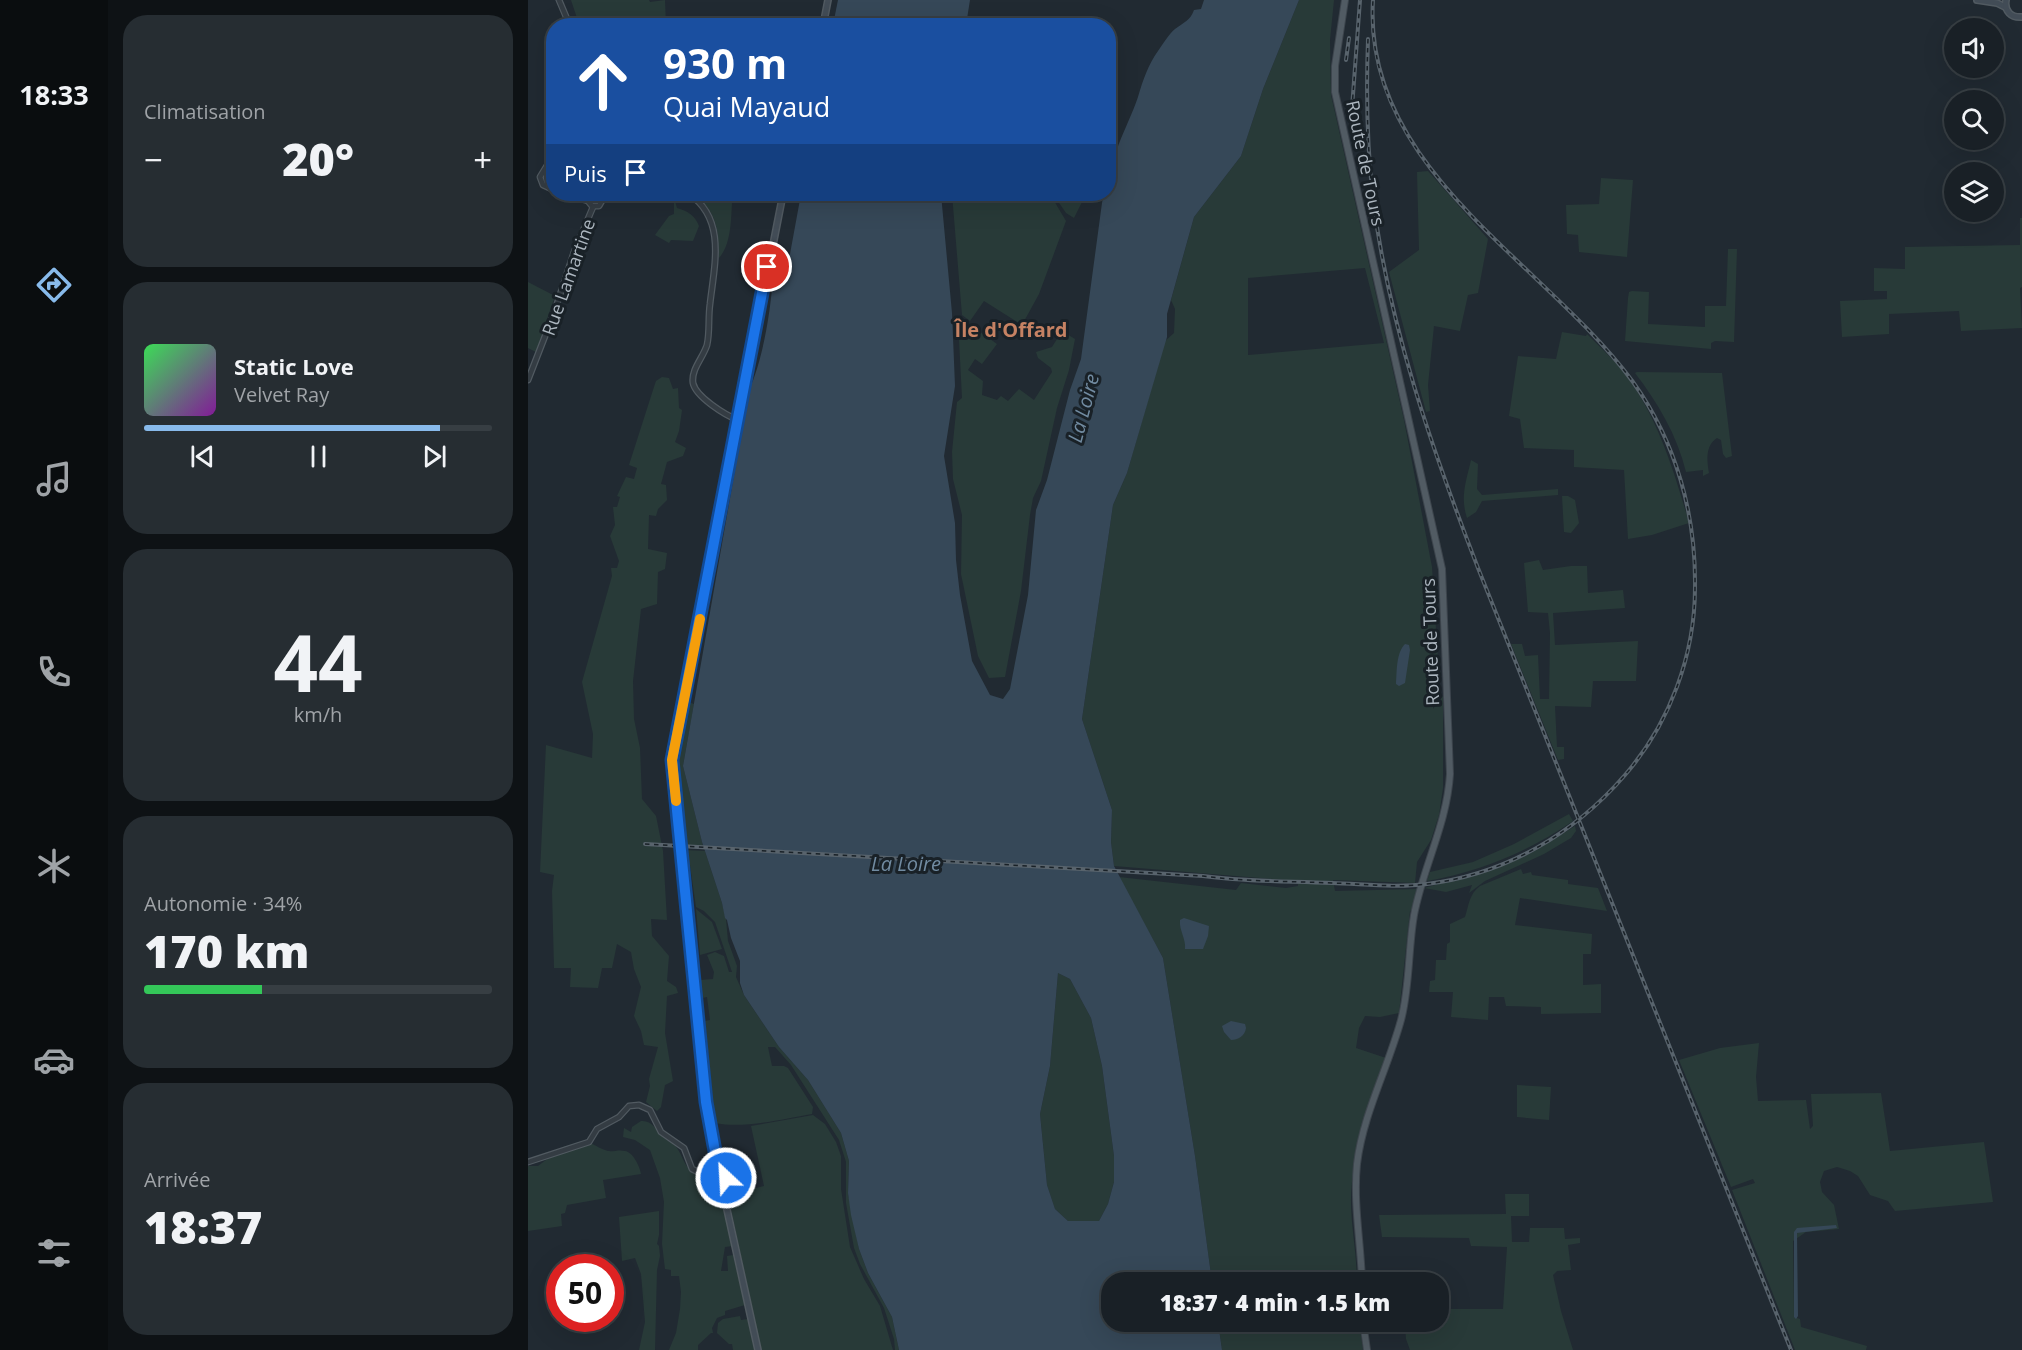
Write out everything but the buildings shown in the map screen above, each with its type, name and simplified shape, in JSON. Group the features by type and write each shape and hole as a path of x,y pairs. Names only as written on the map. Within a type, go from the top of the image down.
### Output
{"main road":[{"path":"825,18 828,0"},
{"name":"Route de Tours","path":"1345,0 1335,66 1335,92 1442,568 1445,588 1450,774 1449,794 1443,822 1414,916 1407,987 1401,1018 1366,1126 1359,1158 1355,1201 1362,1272"},
{"path":"1977,0 2006,3 2011,16 2022,17"},
{"path":"721,1185 714,1183 717,1162 709,1129 703,1080 672,760 782,201"},
{"path":"715,1174 726,1175 726,1180 721,1185"},
{"path":"721,1185 758,1350"},
{"path":"1364,1332 1367,1350"}],"street":[{"path":"559,0 567,18"},
{"path":"546,166 540,177 546,186"},
{"path":"588,201 593,207"},
{"name":"Rue Lamartine","path":"528,380 593,207 599,206 602,201"},
{"path":"697,201 709,217 715,242 708,337 703,355 694,370 694,384 698,392 708,401 738,420"},
{"path":"528,1160 589,1142 597,1129 619,1117 629,1106 639,1105 652,1113 658,1129 684,1148 692,1169 701,1174 715,1174"}],"shaded area":[{"path":"571,0 649,0 650,2 665,0 666,18 577,18"},
{"path":"1299,0 1334,0 1330,40 1331,95 1404,420 1432,567 1438,660 1434,681 1433,709 1443,696 1443,788 1439,815 1431,840 1417,862 1415,883 1333,880 1335,891 1417,889 1413,910 1410,911 1399,1013 1380,1017 1365,1016 1359,1028 1356,1048 1386,1058 1354,1166 1351,1207 1357,1272 1211,1272 1195,1156 1163,958 1119,877 1236,890 1241,883 1286,888 1298,886 1298,881 1114,866 1111,842 1112,810 1082,719 1113,505 1127,473 1165,341 1174,333 1175,309 1171,300 1194,217 1241,156 1263,89","holes":["1365,268 1384,343 1248,355 1248,278"]},
{"path":"1428,171 1488,239 1478,293 1468,295 1460,331 1434,326 1428,385 1430,411 1426,412 1389,272 1419,250 1417,172"},
{"path":"1601,178 1633,180 1627,257 1579,252 1578,235 1567,234 1566,205 1599,204"},
{"path":"675,201 677,208 695,219 699,226 693,241 671,240 669,243 655,235 669,216 674,214"},
{"path":"953,201 1054,201 1066,221 1039,294 1022,325 984,301 970,321 962,315"},
{"path":"1058,201 1082,201 1074,218 1066,213"},
{"path":"703,202 732,203 728,239 719,258 715,223"},
{"path":"2020,218 2022,218 2022,287 2020,288 2022,328 1961,331 1959,311 1889,314 1889,334 1842,337 1840,301 1887,299 1887,291 1874,291 1874,268 1905,269 1905,247 2020,245"},
{"path":"1728,249 1737,249 1734,342 1715,341 1711,343 1711,349 1625,341 1628,298 1629,292 1632,291 1649,292 1648,324 1705,327 1705,306 1726,306"},
{"path":"528,282 555,296 536,352 528,348"},
{"path":"958,320 969,324 997,344 982,364 975,359 968,370 983,381 982,395 997,400 1001,396 1008,401 1019,389 1034,400 1052,372 1051,368 1038,358 1036,352 1052,347 1062,331 1075,339 1041,481 1033,498 1021,591 1005,677 989,678 978,656 961,574 962,515 953,479 952,452 957,402 962,398"},
{"path":"1562,332 1586,336 1587,334 1619,366 1635,388 1663,444 1689,523 1652,535 1628,539 1624,470 1574,467 1574,450 1524,448 1520,419 1509,416 1518,356 1556,359"},
{"path":"1635,373 1722,373 1732,456 1726,458 1723,454 1721,440 1717,438 1709,449 1707,458 1709,473 1703,476 1703,470 1686,472 1672,432"},
{"path":"662,377 669,378 673,389 678,388 679,408 682,410 675,442 686,448 683,456 667,462 661,484 666,485 667,500 658,509 656,516 649,515 648,549 667,553 665,569 658,572 657,604 641,609 633,681 634,719 640,748 642,799 656,816 663,851 667,920 651,919 652,936 669,956 667,981 676,987 678,993 667,996 665,1033 673,1081 665,1085 661,1107 657,1111 646,1102 650,1086 649,1079 658,1047 644,1045 634,1016 641,987 631,952 617,944 612,968 602,968 598,988 570,987 571,968 554,968 552,891 554,875 540,872 546,745 592,758 593,734 582,682 612,576 611,568 617,568 619,561 610,536 615,525 613,507 617,507 620,497 617,496 626,477 634,479 637,468 629,465 656,381"},
{"path":"1471,460 1478,464 1477,489 1482,495 1558,489 1558,495 1482,501 1476,512 1467,518 1464,496"},
{"path":"1562,496 1575,500 1579,523 1571,533 1564,532"},
{"path":"1539,560 1543,570 1587,566 1588,593 1623,590 1625,608 1553,613 1555,645 1638,641 1636,681 1593,681 1591,707 1555,706 1557,747 1564,747 1564,759 1558,760 1511,644 1522,644 1525,656 1538,655 1540,699 1549,699 1548,613 1528,612 1524,563"},
{"path":"688,702 694,704 683,766 703,846 683,845 676,763"},
{"path":"1569,814 1573,821 1521,851 1485,866 1427,881 1430,872 1473,862 1514,844"},
{"path":"1575,826 1576,831 1571,838 1544,854 1485,881 1469,893 1472,885 1446,892 1424,888 1498,868 1533,852"},
{"path":"684,850 705,851 726,919 728,941 737,966 736,977 744,995 779,1047 808,1080 841,1133 849,1161 848,1193 859,1249 868,1273 892,1317 899,1350 895,1350 894,1339 884,1308 854,1248 846,1203 846,1162 839,1140 791,1065 775,1047 768,1047 772,1066 788,1068 813,1107 812,1114 751,1124 715,1123 705,1021 710,1020 707,997 702,998 700,980 713,979 714,972 707,955 715,952 724,956 729,972 732,972 715,922 704,911 696,907 690,865 686,862"},
{"path":"1521,869 1523,874 1531,872 1532,875 1568,880 1568,884 1598,888 1607,911 1520,898 1515,925 1592,934 1591,954 1583,954 1583,985 1601,984 1601,1013 1541,1014 1541,1007 1506,1006 1504,997 1489,997 1488,1020 1451,1017 1453,992 1429,992 1430,981 1435,980 1436,960 1446,960 1447,944 1450,942 1450,924 1465,917 1471,896 1476,889"},
{"path":"696,909 712,922 722,949 700,955"},
{"path":"1058,973 1070,979 1091,1018 1102,1066 1114,1156 1114,1182 1108,1204 1099,1221 1068,1221 1055,1209 1047,1185 1040,1114 1050,1066"},
{"path":"1759,1043 1756,1077 1758,1101 1806,1100 1810,1129 1813,1126 1811,1094 1881,1093 1890,1151 1984,1142 1993,1202 1895,1211 1888,1201 1870,1195 1858,1176 1850,1171 1837,1167 1824,1171 1820,1182 1822,1192 1834,1205 1839,1229 1806,1232 1793,1241 1794,1317 1800,1319 1801,1327 1867,1346 1866,1350 1795,1350 1732,1190 1755,1183 1753,1179 1731,1187 1679,1060 1720,1048"},
{"path":"1517,1085 1551,1087 1549,1120 1517,1117"},
{"path":"813,1115 825,1124 841,1156 841,1189 850,1247 864,1279 880,1306 893,1350 761,1350 726,1186 737,1185 739,1192 764,1186 751,1126"},
{"path":"641,1121 648,1122 676,1146 687,1167 719,1191 726,1211 733,1246 725,1247 721,1271 728,1271 727,1256 733,1255 745,1305 725,1311 725,1315 717,1318 712,1328 713,1333 698,1345 698,1350 669,1350 676,1333 681,1292 679,1276 671,1276 671,1270 665,1269 662,1244 664,1202 660,1178 650,1150 635,1140 623,1137 624,1128 631,1132 632,1127"},
{"path":"582,1141 607,1151 628,1152 636,1160 641,1174 603,1180 606,1198 567,1205 565,1213 561,1214 562,1226 528,1231 528,1166 538,1166 563,1147"},
{"path":"1505,1194 1529,1194 1529,1216 1511,1216 1512,1242 1529,1242 1530,1228 1564,1228 1565,1239 1580,1238 1580,1243 1568,1245 1571,1270 1557,1271 1553,1275 1573,1350 1410,1350 1406,1332 1449,1332 1449,1309 1503,1309 1507,1247 1471,1246 1469,1238 1382,1237 1379,1215 1506,1214"},
{"path":"659,1211 657,1244 660,1256 657,1270 655,1350 639,1350 645,1322 641,1274 635,1258 624,1261 619,1217"},
{"path":"740,1316 741,1320 748,1319 754,1350 733,1350 732,1344 717,1333 718,1323 723,1319"},
{"path":"1219,1332 1360,1332 1363,1350 1222,1350"}],"water":[{"path":"838,0 970,0 967,18 834,18"},
{"name":"La Loire","path":"1204,0 1299,0 1263,89 1241,156 1194,217 1167,314 1167,337 1127,473 1113,505 1082,719 1112,810 1111,842 1114,866 1163,958 1195,1156 1211,1272 1101,1272 1101,1332 1219,1332 1222,1350 899,1350 892,1317 868,1273 859,1249 848,1193 849,1161 841,1133 808,1080 779,1047 744,995 740,983 740,961 702,842 683,766 749,390 766,334 773,276 779,277 780,262 790,254 800,201 942,201 952,313 955,386 944,456 955,523 960,595 972,661 990,695 1003,699 1010,689 1028,595 1036,510 1047,480 1070,390 1081,359 1102,201 1116,201 1116,153 1154,56 1173,31 1194,10 1201,9","holes":["1058,973 1070,979 1091,1018 1102,1066 1114,1156 1114,1182 1108,1204 1099,1221 1068,1221 1055,1209 1047,1185 1040,1114 1050,1066"]},
{"path":"1405,644 1409,645 1410,650 1405,683 1399,686 1396,684 1398,662"},
{"path":"1184,918 1209,926 1203,949 1185,949 1180,924 1180,920"},
{"path":"1231,1021 1245,1024 1246,1028 1241,1037 1231,1040 1222,1026"},
{"path":"1836,1225 1837,1228 1797,1233 1798,1316 1796,1319 1794,1317 1794,1232 1797,1228"}],"railway":[{"path":"1352,108 1360,0"},
{"path":"645,844 1251,880 1415,885 1456,879 1484,871 1536,848 1584,816 1625,775 1641,755 1667,711 1685,663 1694,612 1692,533 1672,454 1661,429 1633,382 1596,338 1466,210 1427,164 1397,115 1377,60 1373,0"},
{"path":"1346,60 1349,38"},
{"path":"1368,39 1367,99 1373,199 1390,294 1414,386 1444,478 1478,568 1791,1350"}],"slow traffic":[{"path":"676,801 672,760 700,619"}],"district":[{"name":"Île d'Offard","path":"1011,329"}],"route":[{"path":"726,1178 726,1175 720,1171 709,1129 672,760 767,267"}]}
